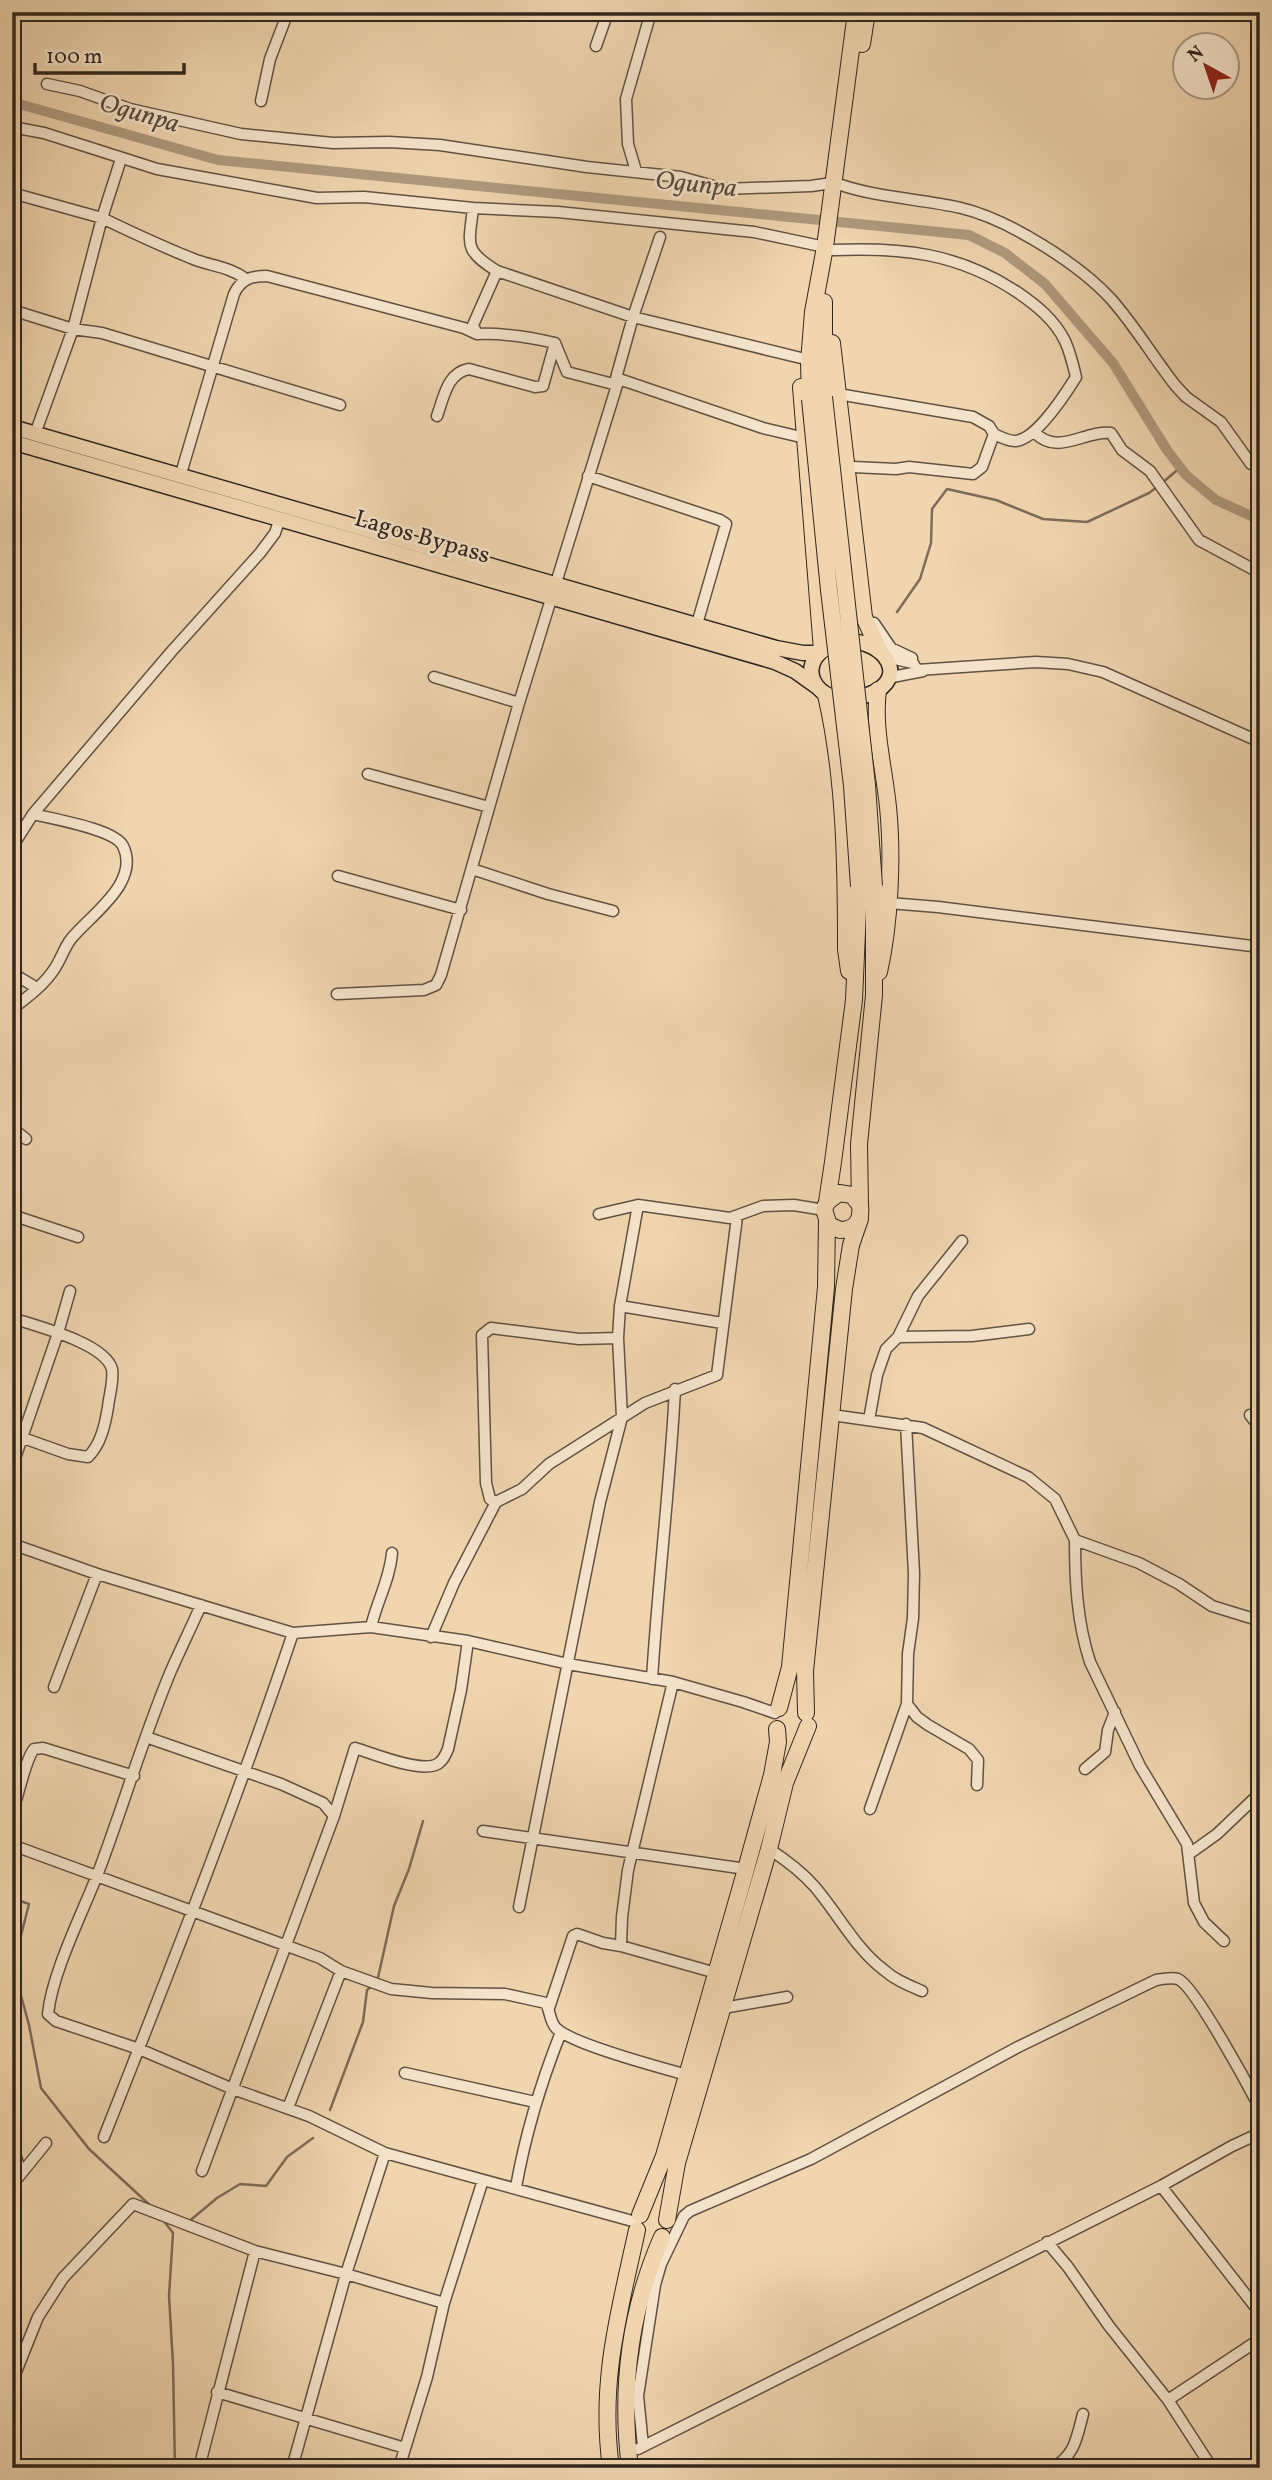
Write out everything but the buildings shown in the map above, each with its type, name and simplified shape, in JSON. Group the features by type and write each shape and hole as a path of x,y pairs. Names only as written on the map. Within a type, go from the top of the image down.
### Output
{"highway":[{"path":"856,12 829,243 820,293 867,785 867,886 874,995"},
{"path":"836,188 867,12"},
{"path":"820,293 806,320 801,358 821,651"},
{"path":"829,397 853,534 864,617 883,653"},
{"path":"634,2456 625,2416 630,2350 645,2276 667,2229 677,2163 769,1849 785,1783 807,1719 805,1671 846,1266 860,1212 859,1144 874,995 884,952 889,903 888,809 875,715 883,684"},
{"path":"821,691 832,721 843,804 846,949 854,1000"},
{"path":"611,2468 606,2422 610,2356 638,2222 664,2156 772,1775 778,1742 777,1717 785,1695 790,1667 825,1300 826,1211 867,886"},
{"path":"846,1193 852,1195 860,1212 856,1225 847,1230 834,1228 826,1211 833,1196 846,1193"},
{"path":"787,1703 793,1703 803,1708 807,1719 798,1735 791,1736 777,1717 787,1703"},
{"path":"638,2222 648,2210 657,2210 667,2220"},
{"path":"638,2222 648,2240 662,2237"}],"main road":[{"name":"Lagos Bypass","path":"12,427 791,652 821,651"},
{"name":"Lagos Bypass","path":"12,442 552,600 775,662 795,671 821,691"},
{"path":"837,642 864,642 883,653 890,667 883,684 855,698 821,691 811,675 812,665 821,651 837,642"}],"street":[{"path":"261,101 270,59 288,12"},
{"path":"596,46 608,12"},
{"path":"636,171 628,144 626,99 651,12"},
{"path":"47,84 80,91 130,109 241,134 333,143 418,143 587,167 681,177 724,189 811,186 962,208 983,215 1038,243 1088,278 1110,298 1175,385 1186,397 1221,422 1257,465"},
{"path":"12,127 44,133 157,169 317,198 396,199 742,230 829,243 910,251 952,259 1000,281 1037,305 1053,322 1064,339 1076,377 1034,432 1025,439 1014,441 994,435 989,426 973,417 829,397 853,467 853,534 874,622 891,648 911,657 917,670"},
{"path":"36,434 73,329 102,218 121,159"},
{"path":"12,193 102,218 194,260 215,264 246,279"},
{"path":"473,208 471,248 479,260 497,271 633,317 801,358"},
{"path":"337,994 424,990 436,985 461,910 633,317 660,237"},
{"path":"477,334 473,325 497,271"},
{"path":"180,477 234,294 238,285 254,276 267,276 464,328 477,334 493,333 509,337 521,335 555,343"},
{"path":"12,310 73,329 102,333 340,405"},
{"path":"555,343 567,372 616,382 763,428 805,438"},
{"path":"438,416 452,377 461,370 470,369 535,387 543,386 555,343"},
{"path":"1034,432 1045,441 1056,443 1071,442 1104,432 1111,433 1122,450 1150,471 1199,540 1260,573"},
{"path":"853,467 909,467 973,474 982,467 994,435"},
{"path":"588,475 726,524 697,624"},
{"path":"12,847 33,814 171,652 260,553 275,533 279,521"},
{"path":"883,653 912,663 917,670"},
{"path":"917,670 1036,662 1068,664 1103,672 1260,742"},
{"path":"883,684 896,678 942,667"},
{"path":"435,677 519,704"},
{"path":"368,774 489,807"},
{"path":"12,1009 53,971 71,939 105,905 125,873 127,863 124,847 114,837 33,814"},
{"path":"472,869 548,894 613,911"},
{"path":"338,876 461,910"},
{"path":"889,903 1260,947"},
{"path":"12,973 37,988"},
{"path":"12,1128 26,1139"},
{"path":"599,1214 638,1205 722,1218 737,1217 763,1206 794,1205 826,1211"},
{"path":"519,1907 600,1502 622,1418 618,1338 620,1306 638,1205"},
{"path":"12,1215 78,1237"},
{"path":"431,1637 454,1583 496,1502 522,1489 549,1464 645,1403 675,1389 717,1375 737,1217"},
{"path":"869,1420 877,1375 886,1349 898,1337 918,1296 962,1241"},
{"path":"12,1467 18,1436 58,1333 70,1291"},
{"path":"620,1306 722,1323"},
{"path":"12,1318 58,1333 99,1353 111,1367 113,1375 106,1419 96,1449 88,1457 78,1457 18,1436"},
{"path":"496,1502 490,1499 486,1483 482,1335 491,1328 579,1339 618,1338"},
{"path":"898,1337 972,1336 1029,1329"},
{"path":"652,1679 670,1481 675,1389"},
{"path":"832,1415 906,1424 940,1434 1028,1477 1055,1499 1075,1540 1076,1590 1084,1645 1140,1766 1183,1836 1189,1854 1188,1866 1194,1903 1204,1922 1224,1941"},
{"path":"1250,1415 1260,1428"},
{"path":"870,1809 907,1704 914,1573 906,1424"},
{"path":"1075,1540 1139,1563 1179,1584 1212,1606 1251,1618"},
{"path":"12,1544 97,1574 293,1633 371,1627 468,1641 568,1664 673,1682 743,1702 777,1717"},
{"path":"371,1627 391,1570 392,1552"},
{"path":"54,1687 97,1574"},
{"path":"201,1605 170,1673 65,1956 49,2003 48,2014 56,2021 139,2049 288,2108 385,2153 638,2222"},
{"path":"104,2137 271,1701 293,1633"},
{"path":"202,2171 287,1946 334,1816 355,1748 410,1765 431,1767 438,1764 448,1749 468,1641"},
{"path":"621,1946 622,1917 632,1854 673,1682"},
{"path":"907,1704 917,1717 928,1725 969,1749 978,1760 977,1785"},
{"path":"1084,1769 1105,1752 1108,1730 1115,1712"},
{"path":"146,1738 281,1784 323,1803 334,1816"},
{"path":"12,1812 34,1749 43,1748 134,1776"},
{"path":"1189,1854 1217,1834 1260,1793"},
{"path":"483,1831 746,1869"},
{"path":"12,1845 327,1961 341,1971 390,1989 443,1994 505,1994 546,2003 553,2024 561,2032 605,2050 687,2076"},
{"path":"769,1849 793,1865 815,1887 866,1953 882,1969 922,1991"},
{"path":"549,2008 573,1936 577,1934 716,1973"},
{"path":"288,2108 341,1971"},
{"path":"634,2456 638,2396 655,2286 661,2264 684,2216 690,2211 811,2159 1018,2047 1156,1980 1177,1979 1183,1983 1213,2026 1260,2108"},
{"path":"723,2008 787,1997"},
{"path":"516,2187 535,2102 561,2032"},
{"path":"405,2073 535,2102"},
{"path":"634,2456 1260,2133"},
{"path":"12,2185 46,2143"},
{"path":"12,2144 21,2173"},
{"path":"292,2468 346,2274 385,2153"},
{"path":"399,2468 427,2376 444,2303 483,2180"},
{"path":"1161,2186 1260,2313"},
{"path":"12,2382 38,2317 63,2278 133,2204 254,2250 444,2303"},
{"path":"1047,2242 1168,2400 1212,2468"},
{"path":"199,2468 254,2250"},
{"path":"1168,2400 1260,2339"},
{"path":"217,2392 405,2448"},
{"path":"1052,2468 1069,2456 1076,2442 1083,2414"}],"waterway":[{"name":"Ogunpa","path":"12,102 218,160 969,235 1005,253 1045,284 1113,363 1167,450 1186,475 1216,500 1260,520"},
{"path":"1162,483 1181,467"},
{"path":"897,612 920,579 931,543 932,509 947,489 996,500 1043,519 1087,522 1157,487"},
{"path":"377,1982 394,1906 409,1869 423,1821"},
{"path":"12,1898 29,1904 16,1955 17,1981 41,2088 89,2149 153,2208"},
{"path":"330,2110 363,2022 367,1990 372,1986"},
{"path":"187,2223 217,2198 240,2184 266,2186 287,2157 313,2138"},
{"path":"164,2221 173,2233 169,2296 175,2468"}]}
